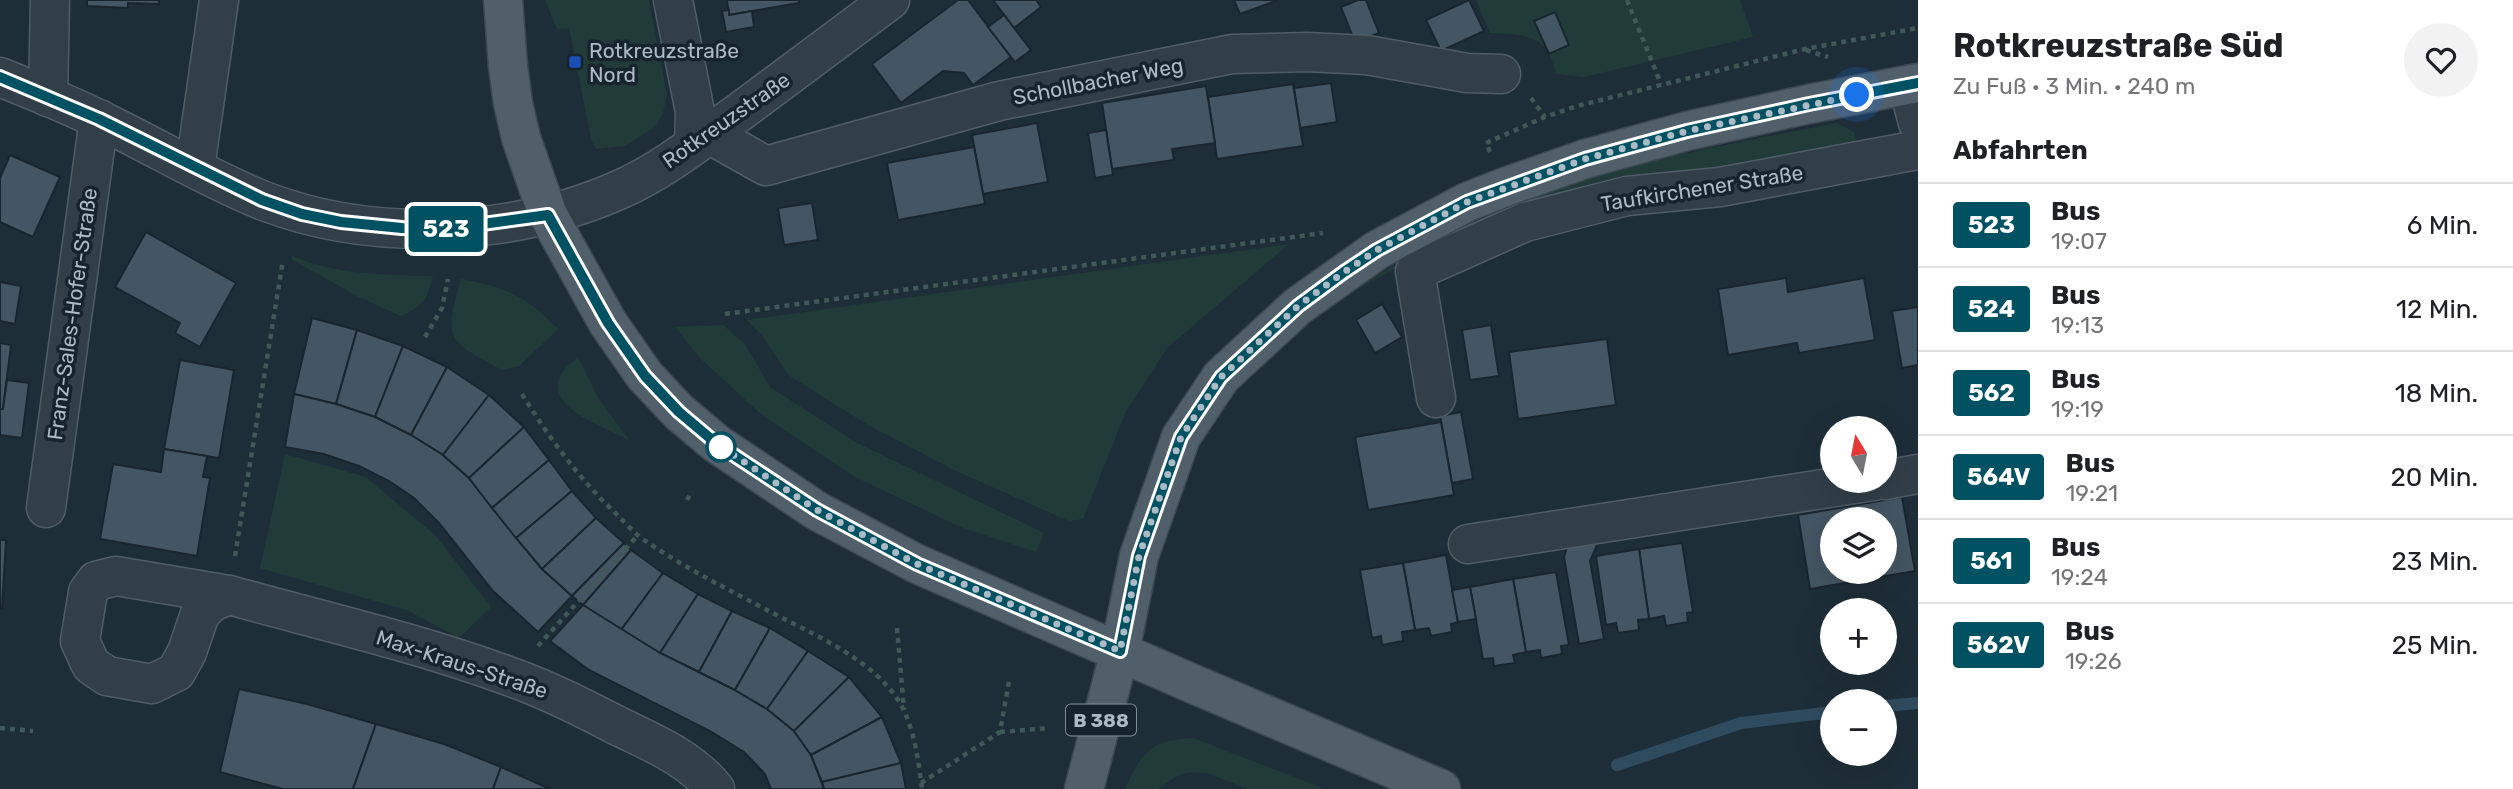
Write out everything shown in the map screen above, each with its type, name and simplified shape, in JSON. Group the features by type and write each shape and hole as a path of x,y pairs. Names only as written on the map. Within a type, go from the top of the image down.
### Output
{"main road":[{"path":"503,0 513,103 548,215 608,323 645,376 679,412 717,444 817,510 917,564 1198,687 1441,789"},
{"name":"B 388","path":"1084,789 1120,651 1139,556 1181,437 1221,377 1298,306 1386,244 1467,202 1585,159 1687,131 1913,84"}],"street":[{"path":"48,97 50,0"},
{"path":"195,168 219,0"},
{"path":"673,0 701,140"},
{"name":"Rotkreuzstraße","path":"0,77 99,119 262,200 302,214 341,222 446,229 548,215 621,189 701,140 890,0"},
{"name":"Schollbacher Weg","path":"701,140 766,166 999,101 1232,54 1307,52 1367,55 1467,72 1501,74"},
{"path":"1913,84 1918,123"},
{"name":"Franz-Sales-Hofer-Straße","path":"46,508 99,119"},
{"name":"Taufkirchener Straße","path":"1436,398 1415,271 1525,222 1627,196 1720,187 1918,150"},
{"path":"1897,478 1918,474"},
{"path":"1468,544 1590,531 1820,491"},
{"name":"Max-Kraus-Straße","path":"229,595 510,676 554,694 669,751 701,771 715,789"}],"path":[{"path":"1627,0 1661,85"},
{"path":"1486,143 1545,117 1661,85 1805,49 1918,28"},
{"path":"725,314 1323,233"},
{"path":"229,595 283,260"},
{"path":"425,337 442,308 448,279"},
{"path":"522,394 546,433 580,476 638,535 689,569 859,662 885,682 904,711"},
{"path":"687,500 692,491"},
{"path":"510,676 638,535"},
{"path":"897,628 904,711 922,786 1000,732 1050,728"},
{"path":"1000,732 1009,681"},
{"path":"0,728 33,731"}],"green space":[{"path":"545,0 649,0 667,95 663,113 655,127 625,146 596,149 591,139 569,28 557,29"},
{"path":"1476,0 1740,0 1753,37 1584,77 1556,74 1547,51 1533,39 1514,34 1490,33"},
{"path":"1837,123 1854,132 1858,150 1407,262 1353,292 1452,232 1494,212 1555,189 1675,156"},
{"path":"1289,244 1167,348 1126,411 1083,519 1069,521 956,471 868,425 788,375 761,334 747,320"},
{"path":"292,256 344,270 433,276 423,301 415,309 401,316 359,297 291,259"},
{"path":"461,279 515,295 535,308 558,329 519,366 502,370 470,352 454,336 452,315"},
{"path":"723,325 745,344 770,387 855,442 1044,533 1036,552 963,528 855,477 762,415 701,359 675,327"},
{"path":"578,357 598,398 629,440 583,417 561,397 558,385 563,372"},
{"path":"285,454 366,477 436,536 491,607 459,638 407,610 260,568"},
{"path":"1193,738 1325,789 1248,789 1207,773 1190,772 1179,775 1157,789 1125,789 1149,750 1178,739"}],"building":[{"path":"87,0 159,0 159,4 128,3 128,8 87,6"},
{"path":"727,0 799,0 799,3 729,15"},
{"path":"958,0 968,0 1011,57 973,85 964,73 943,71 901,103 872,64"},
{"path":"993,0 1036,0 1041,7 1014,28"},
{"path":"1234,0 1278,0 1240,14"},
{"path":"1358,0 1366,0 1379,33 1355,42 1341,7"},
{"path":"1469,0 1484,31 1441,51 1426,20"},
{"path":"729,10 729,15 752,11 754,27 726,32 722,11"},
{"path":"1555,12 1569,45 1549,54 1534,21"},
{"path":"1004,15 1031,50 1015,62 988,27"},
{"path":"1331,83 1337,122 1300,128 1294,88"},
{"path":"1293,84 1303,146 1217,159 1208,97"},
{"path":"1206,86 1215,143 1172,149 1174,160 1112,169 1102,103"},
{"path":"1037,123 1048,182 983,194 972,135"},
{"path":"1106,130 1113,175 1095,178 1088,133"},
{"path":"974,147 985,204 898,220 887,163"},
{"path":"10,155 60,177 33,237 0,222 0,178"},
{"path":"812,203 818,240 784,245 778,208"},
{"path":"146,232 236,283 200,347 175,333 180,323 115,287"},
{"path":"1786,278 1788,292 1864,278 1875,340 1799,353 1797,343 1728,355 1718,289"},
{"path":"0,282 21,286 15,324 0,321"},
{"path":"1382,304 1402,337 1375,353 1356,320"},
{"path":"1918,307 1918,365 1902,368 1892,311"},
{"path":"312,318 357,330 336,404 294,394"},
{"path":"1491,325 1499,376 1470,380 1462,330"},
{"path":"357,330 403,346 375,417 336,404"},
{"path":"1607,339 1616,405 1518,419 1509,352"},
{"path":"0,343 11,345 3,409 0,409"},
{"path":"403,346 447,367 411,435 375,417"},
{"path":"180,360 234,370 219,458 164,449"},
{"path":"447,367 489,395 443,455 411,435"},
{"path":"7,380 29,383 22,438 0,435 0,409 3,409"},
{"path":"294,394 375,417 443,455 469,478 542,569 572,596 538,632 493,591 439,523 414,498 389,481 359,466 324,454 285,447"},
{"path":"489,395 524,427 469,478 443,455"},
{"path":"1461,412 1473,479 1452,483 1440,416"},
{"path":"1441,422 1454,495 1368,510 1355,437"},
{"path":"524,427 549,460 492,508 469,478"},
{"path":"164,449 207,456 203,477 210,478 197,556 100,539 113,464 161,472"},
{"path":"549,460 572,491 516,538 492,508"},
{"path":"572,491 596,518 542,569 516,538"},
{"path":"1902,497 1915,571 1897,574 1897,507 1844,507"},
{"path":"1820,511 1820,584 1839,584 1810,589 1798,515"},
{"path":"596,518 624,543 572,596 542,569"},
{"path":"0,540 6,540 2,608 0,608"},
{"path":"624,543 631,550 583,605 572,596"},
{"path":"1598,543 1590,561 1604,639 1579,644 1564,557 1568,544"},
{"path":"1682,543 1693,612 1687,613 1688,622 1666,626 1664,616 1649,619 1639,549"},
{"path":"1639,549 1649,619 1638,620 1639,630 1618,633 1616,623 1606,625 1596,556"},
{"path":"631,550 663,573 621,630 583,605"},
{"path":"1446,555 1458,622 1451,624 1452,632 1431,636 1429,628 1415,630 1403,563"},
{"path":"1403,563 1415,630 1402,632 1403,641 1382,645 1381,636 1372,638 1360,570"},
{"path":"1556,572 1569,645 1561,646 1562,654 1541,658 1540,650 1526,652 1513,579"},
{"path":"663,573 698,594 660,653 621,630"},
{"path":"1513,579 1526,652 1513,655 1515,663 1494,666 1493,658 1483,659 1470,587"},
{"path":"1470,587 1476,619 1458,622 1452,590"},
{"path":"698,594 732,611 699,672 660,653"},
{"path":"583,605 660,653 767,709 794,731 811,755 824,789 771,789 765,774 744,752 710,731 589,670 550,641"},
{"path":"732,611 770,628 735,690 699,672"},
{"path":"770,628 808,651 767,709 735,690"},
{"path":"808,651 849,677 794,731 767,709"},
{"path":"849,677 882,717 811,755 794,731"},
{"path":"239,689 307,704 376,724 353,789 283,789 220,772"},
{"path":"882,717 901,763 822,782 811,755"},
{"path":"376,724 444,744 501,767 493,789 353,789"},
{"path":"901,763 906,789 824,789 822,782"},
{"path":"501,767 550,789 493,789"}],"waterway":[{"path":"1897,705 1918,703"},
{"path":"1617,765 1741,723 1820,713"}],"bus line":[{"name":"523","path":"0,77 99,119 262,200 302,214 341,222 446,229 548,215 608,323 645,376 679,412 717,444 817,510 917,564 1120,651 1148,524 1181,437 1221,377 1298,306 1344,272 1377,250 1467,202 1585,159 1687,131 1918,83"}],"place":[{"name":"Rotkreuzstraße Nord","path":"575,62"}],"route":[{"path":"721,447 717,444 817,510 917,564 1120,651 1148,524 1181,437 1221,377 1298,306 1377,250 1467,202 1505,187 1585,159 1687,131 1857,95"}]}
